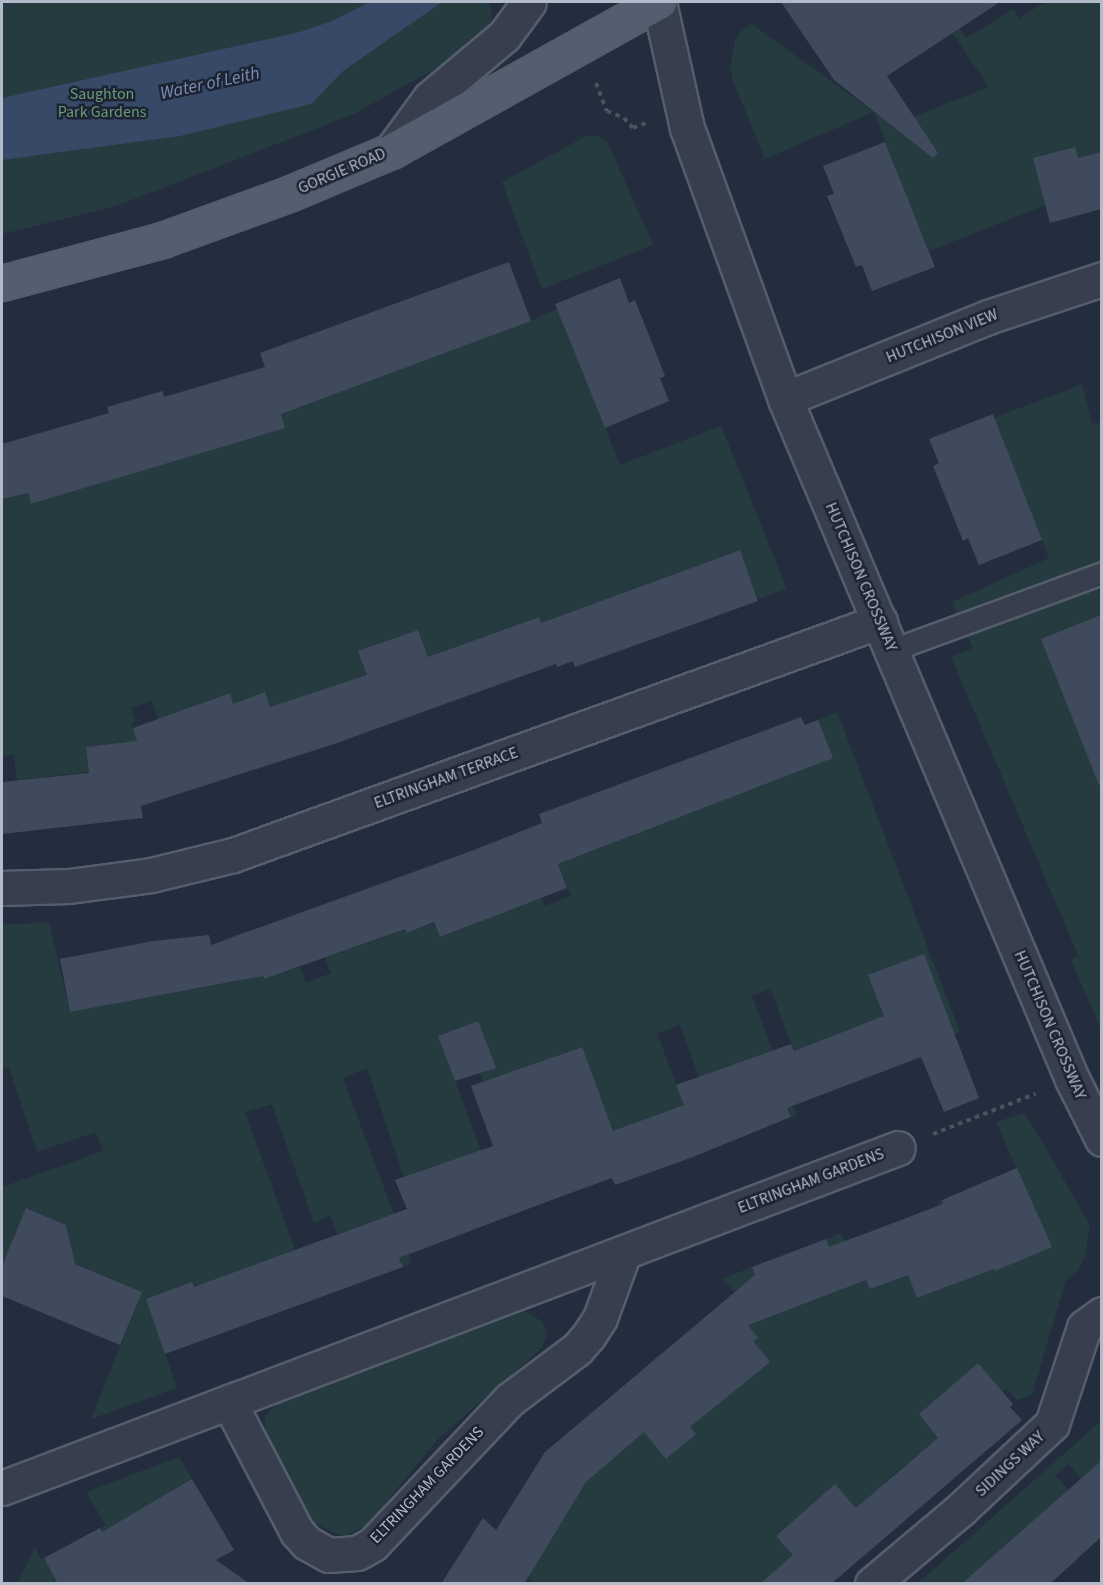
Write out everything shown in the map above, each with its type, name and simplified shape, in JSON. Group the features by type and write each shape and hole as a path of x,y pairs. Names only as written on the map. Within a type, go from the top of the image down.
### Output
{"main road":[{"name":"GORGIE ROAD","path":"2,283 162,240 291,193 391,151 659,2"}],"street":[{"path":"391,151 430,98 504,36 530,2"},
{"name":"HUTCHISON CROSSWAY","path":"659,2 687,129 785,399 1072,1079 1101,1139"},
{"name":"HUTCHISON VIEW","path":"785,399 988,317 1101,279"},
{"name":"ELTRINGHAM TERRACE","path":"2,888 69,886 151,875 233,855 886,635"},
{"name":"ELTRINGHAM GARDENS","path":"2,1488 898,1148"},
{"name":"ELTRINGHAM GARDENS","path":"229,1402 297,1532 307,1543 329,1554 357,1553 373,1544 509,1400 577,1349 600,1318 624,1252"},
{"name":"SIDINGS WAY","path":"872,1584 960,1510 1052,1424 1084,1327 1101,1314"}],"lane":[{"path":"886,635 1101,573"}],"path":[{"path":"898,1148 1072,1079"}],"green space":[{"name":"Saughton Park Gardens","path":"2,2 490,2 492,20 478,38 475,35 467,42 472,48 354,114 116,206 2,234"},
{"path":"931,2 943,2 966,38 1013,9 1019,18 1045,2 1101,2 1101,152 1078,158 1075,147 1034,158 1046,205 929,251 919,226 908,230 901,182 874,112 892,125 989,87"},
{"path":"752,24 874,112 765,159 733,81 730,68 735,41 741,31"},
{"path":"588,135 598,136 607,141 653,245 542,289 502,182"},
{"path":"557,309 620,465 721,426 787,589 758,599 739,550 541,623 538,617 428,657 418,630 359,651 368,679 270,707 265,692 233,704 229,693 209,700 218,724 165,741 152,701 131,708 135,721 131,723 140,749 111,744 86,747 89,772 17,780 14,755 2,756 2,499 29,493 32,504 285,428 281,414"},
{"path":"1082,384 1092,424 1102,422 1101,1030 1071,960 1078,955 951,657 973,648 952,602 1049,558 994,418"},
{"path":"837,712 960,1032 899,1055 864,1024 794,1051 770,988 752,996 797,1116 791,1117 773,1071 740,1084 732,1065 715,1071 706,1097 680,1025 657,1033 702,1153 612,1131 581,1047 557,1055 494,1117 474,1052 488,1047 478,1021 439,1036 505,1218 439,1164 404,1177 367,1068 343,1078 412,1263 403,1267 384,1217 337,1234 330,1216 314,1223 272,1104 245,1112 313,1299 152,1315 177,1388 91,1419 142,1292 64,1259 70,1242 66,1225 27,1208 2,1266 2,1187 103,1151 96,1132 37,1152 9,1068 2,1070 2,925 49,922 70,1012 239,981 228,938 247,931 264,979 300,967 306,983 331,973 325,958 389,935 371,887 387,881 407,933 434,923 440,937 480,922 474,907 536,885 545,906 571,896 558,864 634,835 615,786 631,780 636,794 832,757 818,720"},
{"path":"1025,1113 1089,1223 1085,1256 1078,1270 1066,1280 1032,1395 1017,1400 1007,1389 1003,1392 978,1363 919,1414 945,1446 932,1476 915,1457 884,1483 899,1501 861,1512 835,1485 776,1535 803,1566 760,1584 535,1583 512,1568 590,1474 644,1432 696,1434 674,1408 654,1359 660,1354 692,1391 753,1341 726,1299 735,1292 722,1279 752,1267 772,1316 845,1288 826,1239 841,1233 845,1242 850,1240 870,1289 908,1275 918,1298 954,1284 926,1211 938,1206 938,1202 942,1200 961,1245 980,1237 995,1271 1051,1247 996,1122"},
{"path":"525,1311 543,1322 547,1334 542,1348 440,1437 367,1525 348,1535 338,1535 314,1523 265,1436 265,1418 269,1411 282,1401"},
{"path":"1101,1421 1101,1461 1089,1472 1101,1486 1101,1502 1068,1464 1055,1475 1068,1490 962,1583 917,1584"},
{"path":"179,1457 192,1479 147,1506 129,1583 100,1528 106,1525 86,1492"},
{"path":"35,1547 41,1559 44,1558 58,1583 17,1584"}],"water":[{"name":"Water of Leith","path":"370,2 442,2 343,71 311,104 180,136 2,160 2,98 300,32 332,21"}],"building":[{"path":"781,2 1000,2 887,76 938,153 933,158 834,80"},
{"path":"885,142 935,267 872,291 862,265 856,267 827,196 834,194 823,166"},
{"path":"1075,147 1078,158 1101,152 1101,209 1050,223 1033,158"},
{"path":"509,262 531,321 281,414 285,428 31,504 29,493 2,499 2,444 109,413 107,407 163,391 164,397 265,367 260,353"},
{"path":"620,278 629,303 635,300 665,376 660,378 669,401 605,428 555,304"},
{"path":"993,414 1042,540 979,565 968,538 963,541 933,466 939,463 929,439"},
{"path":"740,550 758,601 575,667 573,661 557,667 556,664 334,744 141,806 143,818 2,834 2,782 89,773 86,747 137,741 133,728 230,693 233,704 265,692 270,707 367,675 358,651 418,630 428,657 539,617 541,623"},
{"path":"1101,615 1101,785 1099,785 1041,639"},
{"path":"801,717 805,725 818,720 833,758 558,864 567,888 440,937 434,922 407,933 405,929 264,979 263,976 70,1012 60,959 153,941 209,935 211,945 466,853 542,823 539,814"},
{"path":"924,954 979,1098 944,1112 921,1057 787,1108 791,1117 693,1157 615,1185 612,1178 557,1198 399,1258 403,1267 165,1354 146,1299 192,1282 194,1287 407,1209 395,1180 493,1146 471,1086 582,1047 613,1131 684,1105 676,1085 791,1044 794,1051 884,1016 868,975"},
{"path":"478,1021 496,1068 455,1081 438,1036"},
{"path":"1017,1168 1052,1247 995,1271 994,1269 917,1298 908,1275 870,1289 866,1280 748,1325 758,1338 753,1341 770,1362 690,1427 696,1434 666,1459 644,1432 586,1482 524,1584 441,1584 483,1518 496,1530 545,1452 755,1275 752,1267 826,1239 829,1247 888,1225 943,1204 942,1200"},
{"path":"26,1208 66,1225 75,1264 142,1292 120,1345 2,1296 2,1266"},
{"path":"978,1363 1013,1404 1010,1407 1022,1420 831,1584 760,1584 793,1555 776,1536 835,1484 856,1508 938,1438 919,1414"},
{"path":"1101,1461 1101,1537 1050,1584 961,1584"},
{"path":"192,1479 234,1550 216,1560 250,1584 58,1584 44,1558 100,1528 102,1532"}]}
